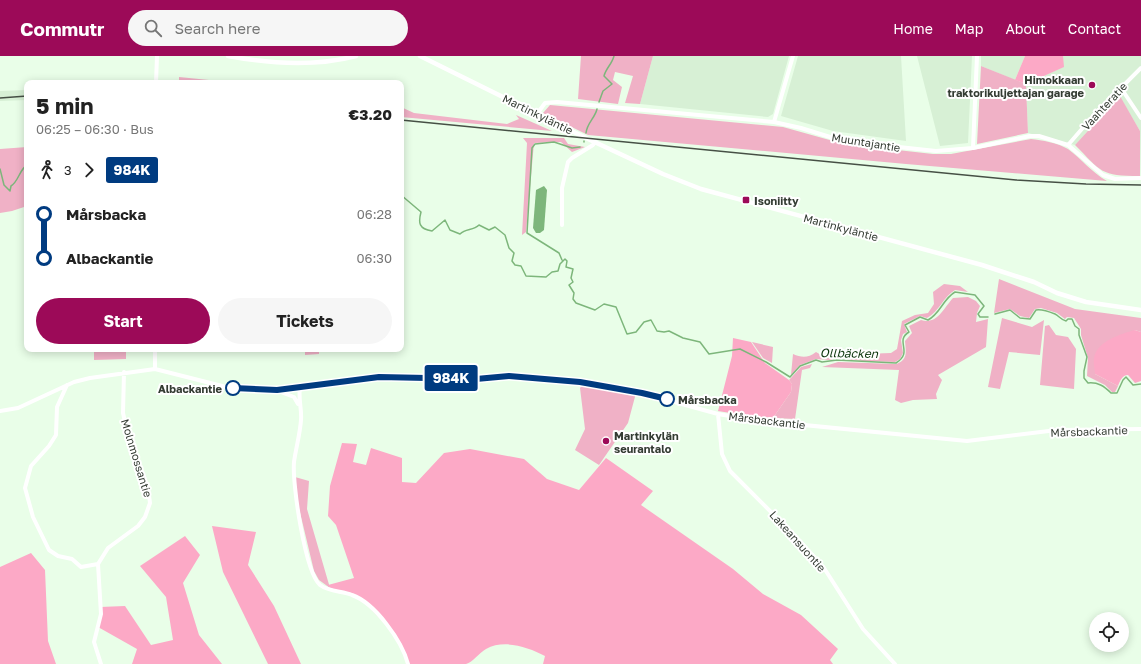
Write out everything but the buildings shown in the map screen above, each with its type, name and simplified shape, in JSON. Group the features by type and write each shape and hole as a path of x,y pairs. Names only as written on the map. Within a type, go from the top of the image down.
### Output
{"street":[{"path":"156,80 157,56"},
{"path":"228,56 266,61 320,63 356,56"},
{"name":"Martinkyläntie","path":"420,56 594,142 663,174 720,195 982,265 1034,282 1086,302 1141,310"},
{"path":"774,122 793,56"},
{"path":"972,148 976,56"},
{"name":"Vaahteratie","path":"1068,145 1141,68"},
{"path":"1122,88 1141,118"},
{"name":"Muuntajantie","path":"537,114 545,103 557,102 774,122 858,144 936,151 972,148 1030,136 1049,139 1068,145 1103,175 1115,179 1140,178"},
{"path":"562,225 562,188 568,162 588,149 594,142"},
{"path":"0,411 18,408 67,385 90,378 124,372 155,369 155,352"},
{"name":"Mårsbackantie","path":"155,369 230,388 277,390 379,377 476,379 509,376 546,378 642,393 718,414 753,420 967,441 1057,430 1141,429"},
{"name":"Molnmossantie","path":"98,564 108,548 138,526 145,517 150,503 148,488 128,436 124,413 124,372"},
{"path":"67,385 57,408 56,435 49,446 31,466 27,479 26,494 33,517 49,550 58,556 72,559 81,567 98,564 101,614 94,642 101,664"},
{"path":"299,406 300,387"},
{"path":"277,390 294,397 299,406 302,418 294,462 294,485 301,529 313,573 321,585 328,589 352,595 369,606 394,635 408,664"},
{"name":"Lakeansuontie","path":"718,414 722,454 730,471 799,540 824,568 863,629 895,664"}],"shaded area":[{"path":"581,56 653,56 640,104 625,103 633,76 615,72 613,80 622,87 618,104 578,99"},
{"path":"653,56 789,56 773,114 768,117 640,104"},
{"path":"798,56 901,56 906,141 833,131 781,116"},
{"path":"917,56 972,56 968,143 940,146"},
{"path":"981,56 1025,56 1015,80 981,66"},
{"path":"1025,56 1063,56 1064,67 1026,84 1015,80"},
{"path":"1063,56 1141,56 1141,180 1140,131 1120,97 1075,145 1028,133 1026,84 1063,67"},
{"path":"981,66 1026,84 1028,133 977,144"},
{"path":"179,77 209,80 179,80"},
{"path":"24,90 24,100 0,101 0,91"},
{"path":"1120,96 1140,131 1140,176 1117,175 1103,171 1075,145"},
{"path":"550,105 783,127 844,144 933,154 951,154 1035,139 1055,143 1068,149 1096,174 1107,181 588,135 543,113"},
{"path":"404,108 414,113 507,124 519,119 516,115 552,131 404,117"},
{"path":"523,138 564,138 568,144 585,147 572,152 561,142 534,143 526,232 522,235 527,143"},
{"path":"24,147 24,207 0,213 0,149"},
{"path":"544,186 547,190 544,230 540,233 536,233 533,228 536,190"},
{"path":"999,279 1075,309 1141,318 1141,332 1135,330 1095,374 1118,386 1115,392 1112,392 1105,385 1087,376 1088,358 1081,335 1081,329 1074,318 1067,317 1065,319 1057,313 1041,308 1035,309 1029,318 1020,316 1010,309 994,313"},
{"path":"944,284 960,286 968,292 955,290 947,296 938,308 927,318 920,316 904,324 907,332 903,334 901,340 903,353 900,359 895,362 863,361 838,358 829,360 816,359 800,365 791,375 793,354 805,357 816,352 826,358 835,355 891,353 897,349 902,321 915,315 928,313 934,304 933,292"},
{"path":"968,297 976,301 980,306 977,313 976,322 988,319 986,347 938,375 942,380 936,394 937,399 913,400 901,403 895,400 899,370 822,367 838,362 896,364 904,358 906,349 905,341 912,333 909,326 921,320 927,321 936,318 953,298"},
{"path":"1002,318 1032,327 1044,320 1040,355 1009,352 1000,389 988,387"},
{"path":"1049,325 1056,335 1068,337 1076,349 1074,389 1040,385 1045,326"},
{"path":"1135,330 1141,332 1141,381 1135,383 1128,375 1126,375 1118,386 1095,374 1094,358 1100,347 1110,339"},
{"path":"733,338 751,342 765,363 789,380 792,384 791,392 773,418 718,411 732,356"},
{"path":"752,342 773,347 772,363 763,358"},
{"path":"94,352 126,352 126,359 94,360"},
{"path":"305,352 319,352 319,354 305,355"},
{"path":"812,364 810,368 802,370 795,419 773,418 791,392 792,384 789,380 801,367"},
{"path":"583,384 636,393 628,423 599,465 575,450 585,429 580,388"},
{"path":"342,443 357,444 353,462 366,465 371,448 402,458 402,482 416,483 444,453 470,449 524,459 547,479 579,490 606,458 653,491 641,505 733,569 763,594 801,615 838,649 830,660 833,664 543,664 545,656 524,647 508,644 493,646 486,649 466,664 409,664 395,634 360,598 330,588 328,585 354,578 336,525 328,516 330,486"},
{"path":"295,477 309,481 307,509 330,588 319,580 314,571 298,504"},
{"path":"212,526 256,532 248,565 274,606 301,664 268,664 223,572"},
{"path":"185,536 200,555 183,583 199,635 222,664 132,664 137,649 98,627 100,607 125,606 151,645 173,640 166,597 140,566"},
{"path":"31,553 45,570 48,641 56,664 0,664 0,567"}],"waterway":[{"path":"599,102 603,91 612,84 604,76 614,56"},
{"path":"586,133 597,109"},
{"path":"562,260 559,253 527,233 532,148 535,144 554,142 572,148 580,147"},
{"name":"Ollbäcken","path":"0,169 4,185 10,191 11,186 14,184 24,167"},
{"name":"Ollbäcken","path":"404,198 421,212 420,225 424,229 432,231 445,220 450,230 460,234 479,225 489,230 495,227 505,235 509,248 514,253 512,261 515,265 521,266 526,276 546,277 552,272 558,271 560,264 565,259 567,261 566,267 573,269 571,278 573,282 569,285 574,293 573,299 576,303 595,310 604,304 616,307 627,334 636,332 644,322 651,320 657,331 669,331 683,338 700,342 709,354 740,349 766,362 790,377 800,366 816,360 822,362 837,360 896,363 904,355 903,339 909,332 905,325 920,317 928,320 936,314 947,298 955,292 975,295 984,306 978,314 980,317 988,317"},
{"name":"Ollbäcken","path":"995,314 1010,310 1020,318 1030,319 1036,310 1040,310 1055,314 1066,321 1068,319 1072,319 1075,326 1079,329 1079,335 1087,357 1084,378 1088,383 1101,385 1111,393 1117,393 1126,377 1133,385 1141,384"}],"railway":[{"path":"0,98 24,96"},
{"path":"404,120 1016,180 1141,185"}],"bus line":[{"name":"984K","path":"233,388 265,391 379,377 476,379 509,376 580,382 667,399"}],"place":[{"name":"Himokkaan traktorikuljettajan garage","path":"1092,85"},
{"name":"Isoniitty","path":"746,200"},
{"name":"Albackantie","path":"233,388"},
{"name":"Mårsbacka","path":"667,399"},
{"name":"Martinkylän seurantalo","path":"606,441"}]}
